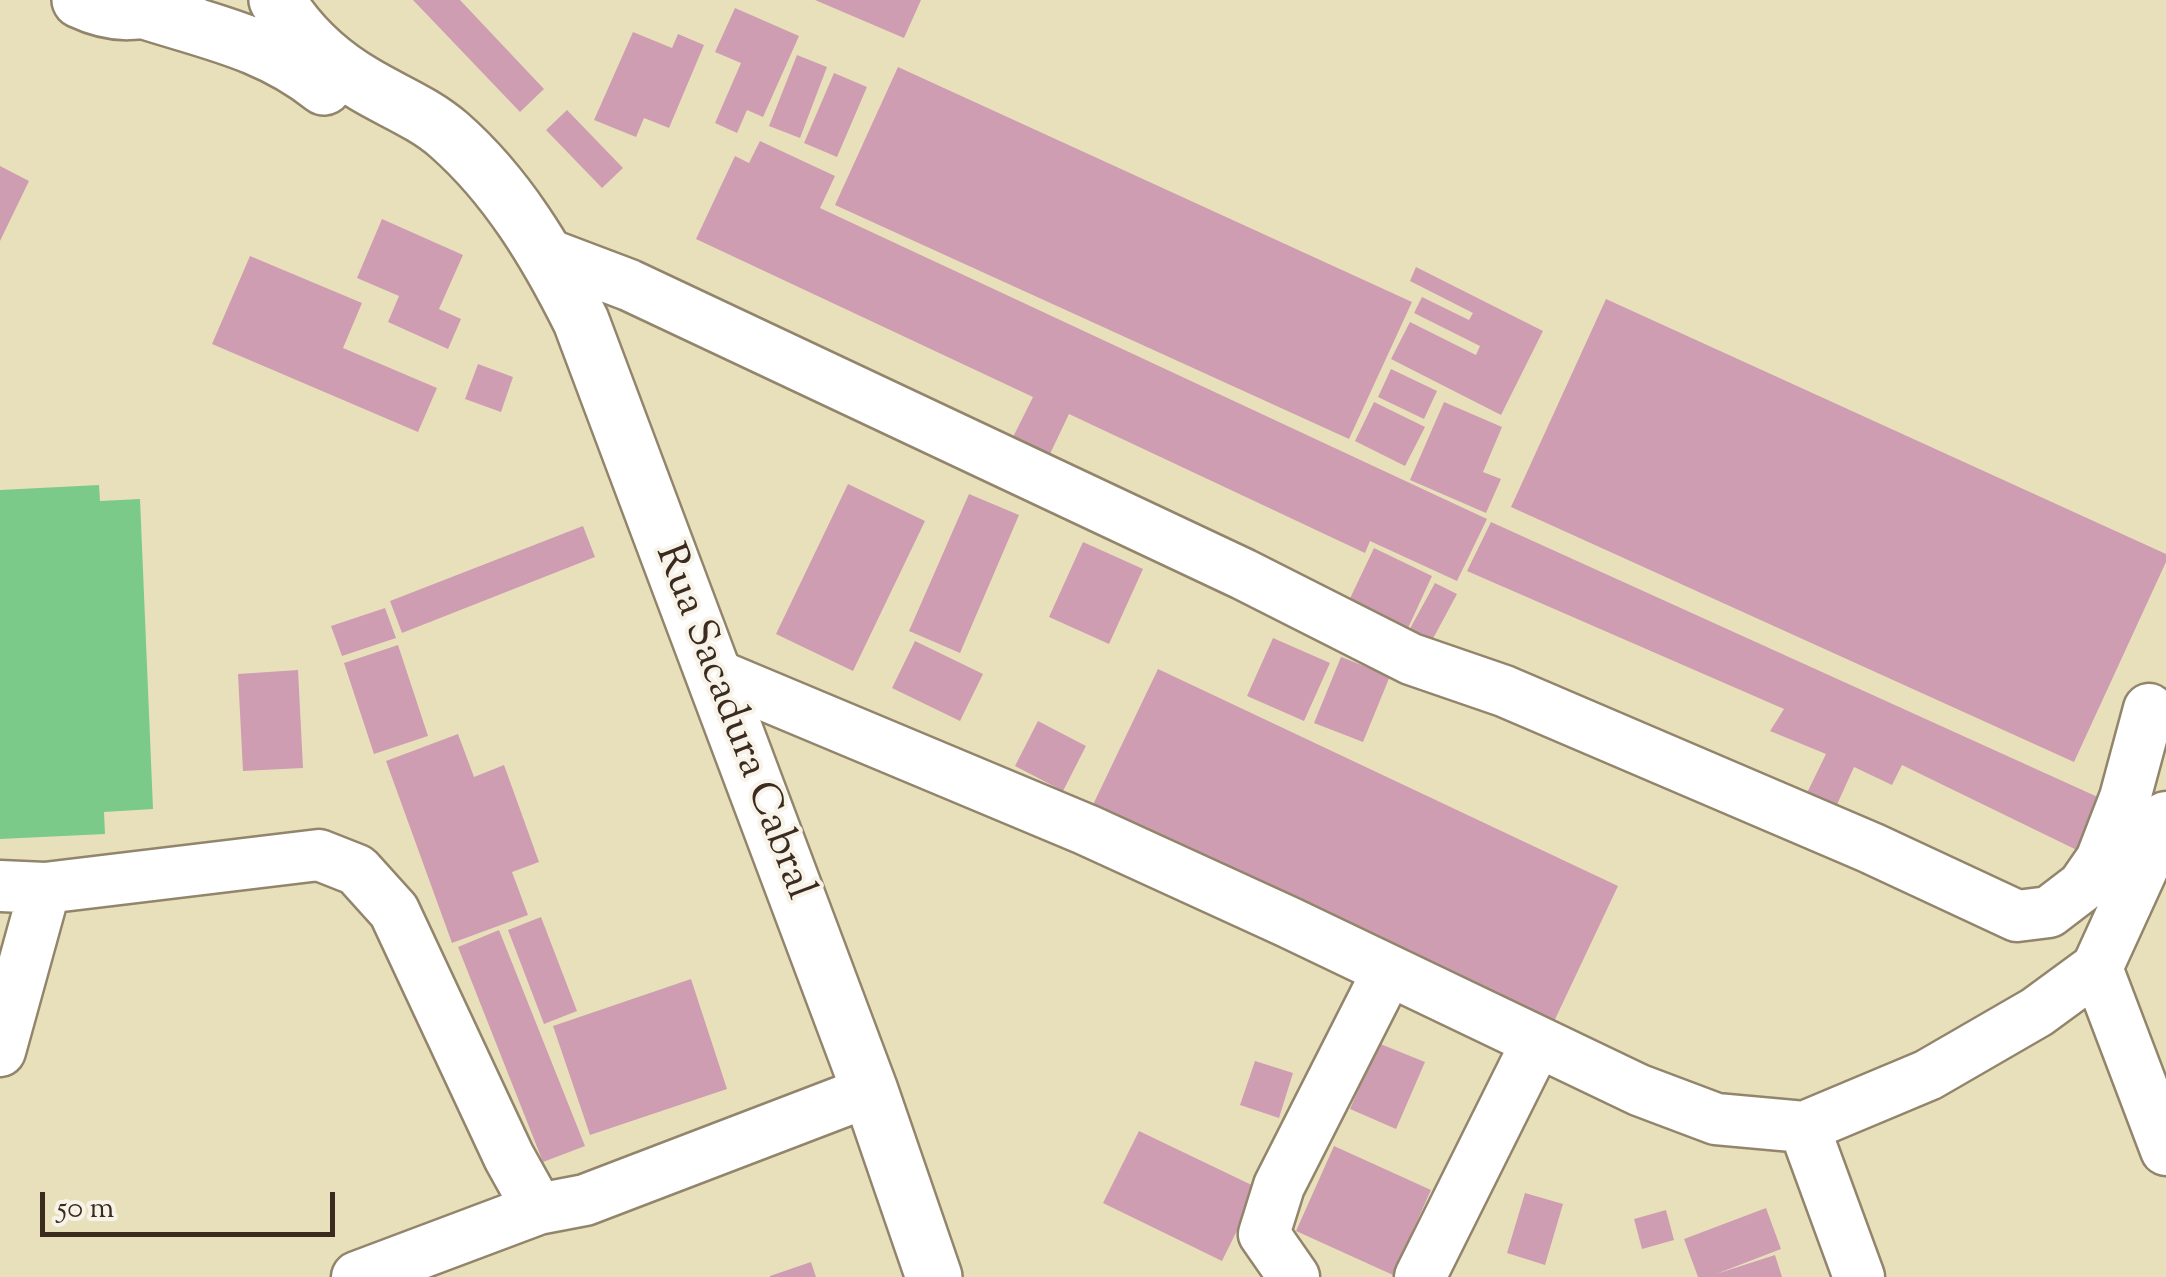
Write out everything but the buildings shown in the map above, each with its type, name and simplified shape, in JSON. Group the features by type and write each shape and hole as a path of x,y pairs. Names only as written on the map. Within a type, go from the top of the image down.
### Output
{"main road":[{"path":"80,0 106,12 161,6 255,44 283,57 398,140 430,158 495,184"},
{"name":"Rua Sacadura Cabral","path":"277,0 316,51 448,134 495,184 547,254 581,320 870,1091 934,1277"}],"lane":[{"path":"547,254 629,285 1244,574 1412,659 1504,691 1872,848 2017,916 2050,912 2084,886 2101,860 2125,798 2149,710"},
{"path":"712,673 1087,830 1638,1090 1716,1119 1804,1128 1928,1075 2038,1012 2097,968 2166,817"},
{"path":"0,1051 23,887 319,854 357,870 394,911 509,1157 538,1210"},
{"path":"2097,968 2166,1150"},
{"path":"1294,1277 1264,1234 1279,1186 1388,971"},
{"path":"1420,1277 1536,1044"},
{"path":"357,1277 538,1210 585,1200 870,1091"},
{"path":"1804,1128 1859,1277"}],"green space":[{"path":"99,485 100,501 140,499 153,809 104,812 105,834 0,839 0,490"}]}
